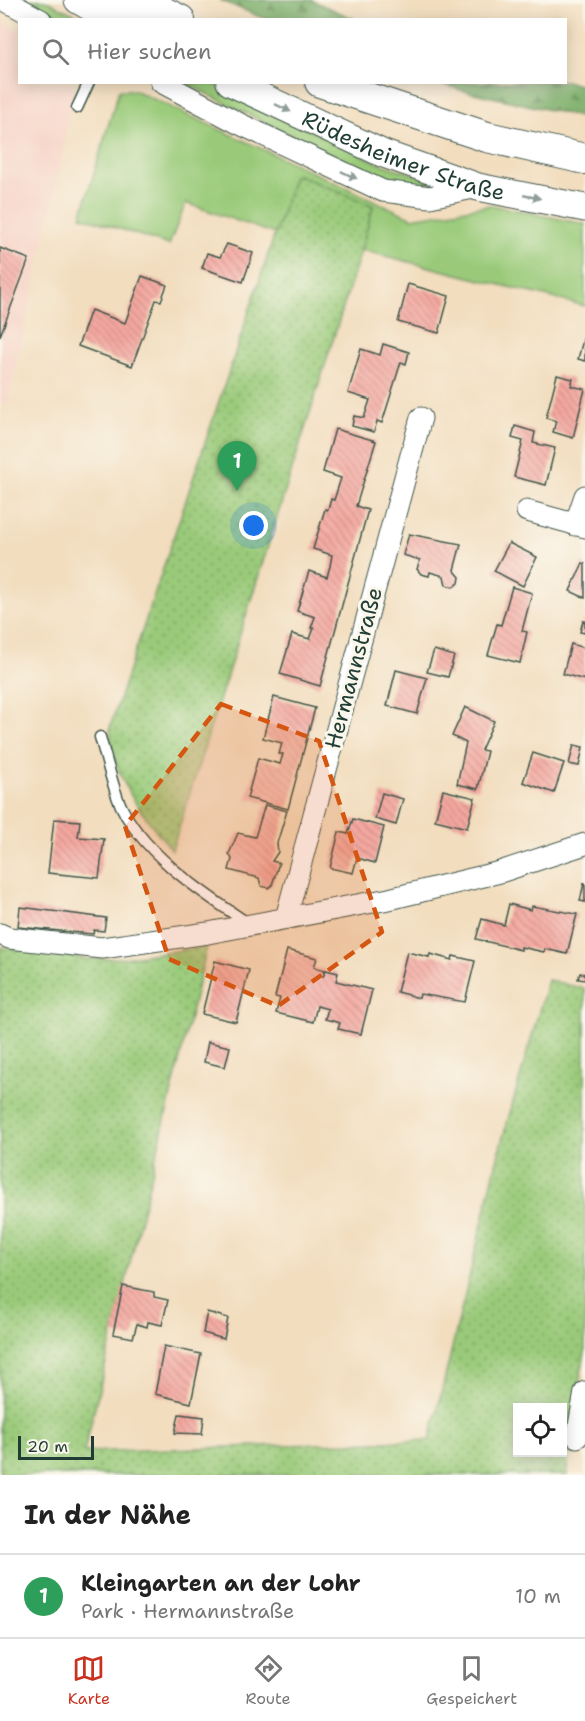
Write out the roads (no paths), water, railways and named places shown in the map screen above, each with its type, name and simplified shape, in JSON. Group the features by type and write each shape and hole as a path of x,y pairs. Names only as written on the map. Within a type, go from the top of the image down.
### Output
{"main road":[{"path":"100,0 145,8 174,18"},
{"path":"326,84 487,137 585,159"}],"street":[{"path":"4,0 36,18"},
{"path":"78,0 110,18"},
{"path":"164,84 296,151 383,191 430,197 478,187"},
{"name":"Rüdesheimer Straße","path":"234,84 384,154 478,187 585,208"},
{"name":"Hermannstraße","path":"286,918 420,418"},
{"path":"527,511 580,526 585,496"},
{"path":"0,934 9,938 102,948 208,933 389,899 500,872 585,844"},
{"path":"577,1437 585,1392"}],"lane":[{"path":"77,108 88,84"},
{"path":"100,737 119,801 143,841 218,903 249,924"}],"place":[{"name":"Kleingarten an der Lohr","path":"237,491"}]}
